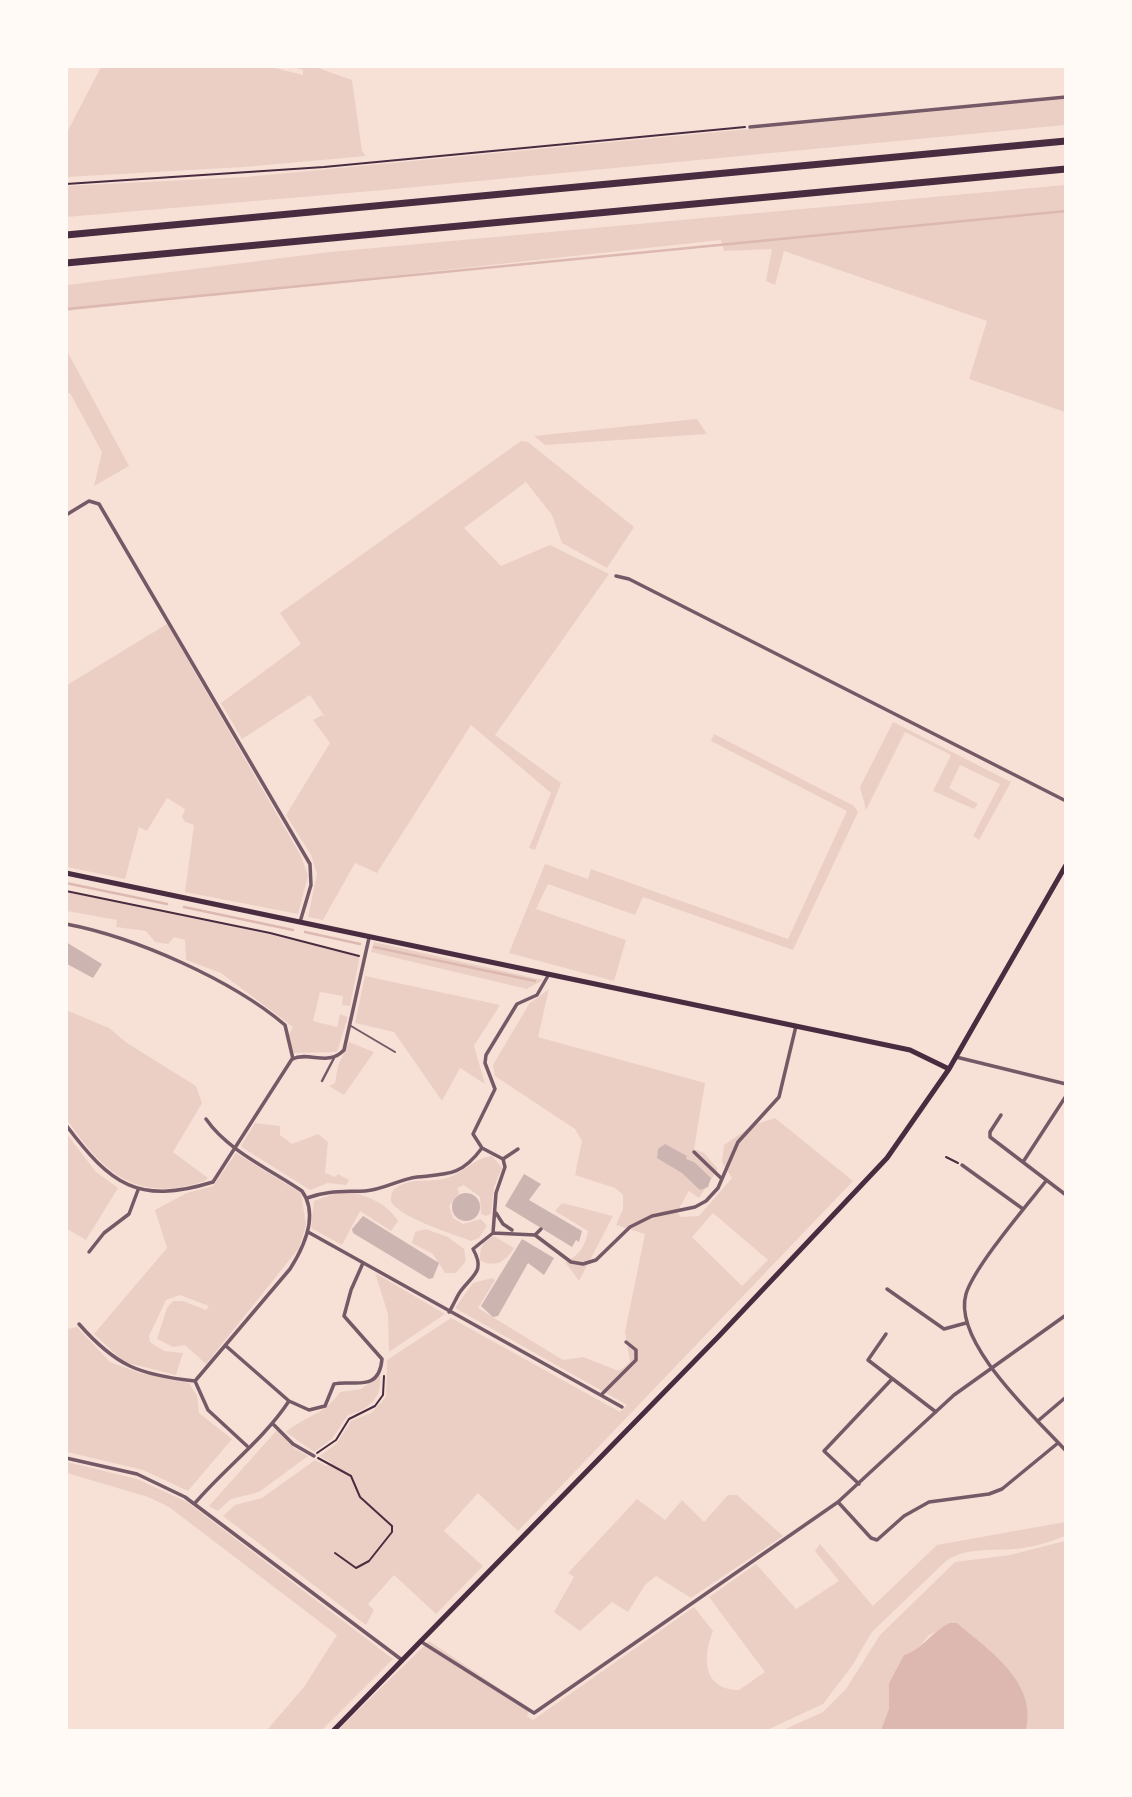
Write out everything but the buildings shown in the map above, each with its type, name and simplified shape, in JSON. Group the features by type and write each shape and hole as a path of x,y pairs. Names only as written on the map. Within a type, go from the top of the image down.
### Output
{"highway":[{"path":"66,235 1066,141"},
{"path":"66,263 1066,169"}],"main road":[{"path":"334,1731 873,1174 920,1113 949,1069 1066,865"},
{"path":"66,873 910,1050 949,1069"}],"street":[{"path":"750,127 1066,97"},
{"path":"66,514 89,501 99,504 310,864 311,885 300,922"},
{"path":"616,576 629,579 1066,801"},
{"path":"66,924 148,950 223,984 285,1025 291,1060 213,1182 168,1193 138,1191 104,1169 66,1125"},
{"path":"322,1081 334,1058 344,1050 369,936"},
{"path":"493,1233 496,1193 505,1167 503,1159 482,1148 473,1134 495,1089 485,1063 486,1055 517,1004 537,995 549,974"},
{"path":"449,1312 461,1291 478,1273 480,1267 473,1250 493,1233 535,1235 571,1262 591,1262 630,1227 652,1216 700,1204 715,1192 733,1149 779,1097 796,1026"},
{"path":"956,1057 1066,1084"},
{"path":"291,1060 334,1058"},
{"path":"1023,1162 1066,1096"},
{"path":"1001,1115 989,1135 1066,1195"},
{"path":"195,1381 290,1269 308,1232 307,1198 302,1191 236,1148 206,1119"},
{"path":"307,1198 333,1190 364,1191 416,1177 444,1175 463,1168 482,1148"},
{"path":"503,1159 518,1149"},
{"path":"694,1152 722,1180"},
{"path":"962,1165 1024,1210"},
{"path":"1046,1181 971,1283 965,1301 966,1323 991,1366 1066,1451"},
{"path":"89,1252 104,1233 129,1214 138,1191"},
{"path":"496,1211 503,1224 515,1232"},
{"path":"535,1235 541,1229"},
{"path":"308,1232 622,1408"},
{"path":"226,1346 289,1401 309,1410 321,1408 334,1384 354,1386 367,1383 381,1368 382,1359 344,1317 351,1290 363,1263"},
{"path":"887,1289 944,1329 966,1323"},
{"path":"420,1641 534,1713 838,1502 936,1412 991,1366 1066,1315"},
{"path":"79,1324 100,1348 122,1365 195,1381"},
{"path":"886,1334 868,1360 936,1412"},
{"path":"601,1395 636,1360 636,1350 626,1342"},
{"path":"859,1484 824,1451 892,1379"},
{"path":"195,1381 208,1410 247,1446"},
{"path":"1039,1420 1066,1397"},
{"path":"194,1503 247,1446 273,1424 289,1401"},
{"path":"273,1424 293,1444 314,1456"},
{"path":"838,1502 871,1538 877,1540 904,1516 929,1502 989,1494 1002,1489 1058,1443"},
{"path":"66,1458 136,1474 194,1503 402,1660"}],"lane":[{"path":"350,1026 395,1052"}],"path":[{"path":"66,184 324,167 750,127"},
{"path":"66,891 270,933 365,957"},
{"path":"946,1157 962,1165"},
{"path":"335,1553 356,1568 369,1561 392,1532 392,1526 360,1497 351,1476 314,1456 336,1440 349,1419 375,1406 383,1395 385,1381 381,1368"}],"shaded area":[{"path":"267,66 303,75 303,70 295,67 315,67 352,80 362,151 366,156 244,167 67,177 66,134 101,67"},
{"path":"1065,99 1065,125 384,190 67,217 67,186 245,177"},
{"path":"1065,185 1065,412 969,379 987,321 784,251 775,285 766,281 772,249 724,251 721,240 67,311 67,285 330,252"},
{"path":"67,351 129,466 94,486 102,452 70,393 67,394"},
{"path":"697,419 707,434 545,445 534,436"},
{"path":"521,441 528,442 634,527 607,568 562,543 552,515 526,482 464,528 501,566 550,545 609,574 495,735 561,783 535,850 529,848 551,793 471,725 377,873 355,863 323,920 308,917 317,874 311,855 286,815 330,743 313,720 322,715 325,717 310,695 242,739 221,703 301,644 280,613"},
{"path":"167,624 301,856 308,876 298,914 185,892 194,825 185,822 182,817 185,809 167,798 147,831 139,827 125,879 67,867 67,685"},
{"path":"893,722 1011,782 979,840 973,836 1000,784 960,765 949,788 978,804 974,809 933,791 951,755 905,732 866,810 860,787"},
{"path":"714,734 854,806 858,812 793,950 643,897 635,915 548,884 536,909 626,940 614,981 509,953 545,864 588,879 591,869 788,939 847,811 711,741"},
{"path":"66,892 149,907 360,955 350,1006 342,1005 343,996 320,992 313,1021 337,1027 340,1014 348,1017 337,1052 292,1053 291,1045 286,1040 293,1027 221,973 186,960 185,940 174,937 168,944 155,942 146,931 116,927 117,920 67,911"},
{"path":"374,942 543,980 527,989 371,952"},
{"path":"365,976 500,1005 474,1046 485,1084 460,1068 442,1101 394,1032 355,1023"},
{"path":"549,989 538,1037 705,1083 694,1149 704,1153 718,1169 699,1198 689,1191 677,1212 681,1217 699,1216 732,1178 722,1162 724,1145 753,1125 775,1118 853,1181 518,1531 478,1493 444,1531 483,1566 436,1614 394,1575 368,1604 374,1610 366,1625 223,1516 235,1505 262,1498 315,1460 326,1466 332,1463 320,1456 337,1443 351,1421 371,1413 386,1397 387,1360 451,1318 620,1412 627,1405 455,1308 473,1283 492,1278 495,1280 478,1308 563,1360 583,1357 619,1371 630,1362 625,1332 645,1234 616,1225 623,1209 623,1195 615,1188 575,1175 582,1141 575,1129 495,1076 493,1065 529,1004","holes":["713,1213 768,1260 742,1286 692,1237"]},
{"path":"66,1010 109,1028 127,1043 196,1086 202,1103 173,1152 208,1178 205,1181 160,1189 141,1186 124,1179 94,1155 67,1120"},
{"path":"349,1042 374,1052 344,1095 329,1086 335,1083 338,1066"},
{"path":"255,1123 280,1126 280,1135 292,1144 318,1134 328,1142 325,1173 335,1177 338,1174 349,1180 346,1185 328,1183 310,1190 243,1148 241,1146"},
{"path":"66,1133 96,1172 118,1188 86,1240 67,1229"},
{"path":"236,1153 301,1193 306,1225 299,1248 206,1364 185,1345 173,1347 157,1339 167,1308 173,1301 183,1301 206,1310 209,1306 180,1295 166,1300 149,1336 150,1342 164,1351 183,1353 176,1375 124,1362 94,1334 167,1248 155,1210 187,1193 213,1186"},
{"path":"492,1156 502,1168 494,1187 491,1214 481,1214 480,1197 464,1185 457,1188 459,1193 449,1206 453,1218 463,1224 481,1219 487,1226 479,1238 471,1241 428,1225 406,1214 391,1202 394,1190 403,1184 447,1178 480,1159"},
{"path":"352,1192 372,1199 389,1210 398,1221 391,1231 360,1211 342,1245 311,1228 314,1201 336,1193"},
{"path":"562,1203 613,1216 579,1281 565,1262 581,1250 588,1231 555,1211"},
{"path":"426,1229 448,1237 464,1249 466,1261 456,1273 445,1273 433,1254 412,1243 415,1232"},
{"path":"494,1236 514,1248 504,1260 495,1264 485,1263 480,1260 482,1245"},
{"path":"375,1273 445,1314 389,1352 388,1314"},
{"path":"77,1327 110,1362 140,1373 189,1383 197,1396 199,1413 232,1439 188,1491 143,1470 67,1452 67,1329"},
{"path":"380,1375 379,1390 373,1402 348,1415 332,1439 314,1452 286,1432 327,1406 340,1392 361,1389"},
{"path":"277,1430 294,1448 308,1456 259,1492 231,1499 218,1511 209,1506"},
{"path":"67,1462 137,1479 187,1502 393,1659 322,1730 267,1730 304,1687 337,1635 169,1507 148,1497 67,1473"},
{"path":"728,1495 737,1495 783,1536 691,1598 656,1576 645,1585 628,1612 612,1602 580,1631 554,1612 574,1577 568,1573 637,1499 665,1520 682,1500 704,1522"},
{"path":"1065,1522 1065,1536 1050,1541 1023,1548 965,1553 947,1560 872,1632 852,1666 823,1704 767,1730 338,1730 429,1641 530,1709 527,1716 533,1720 694,1607 713,1631 707,1652 708,1671 718,1685 739,1690 765,1672 709,1597 756,1564 796,1609 839,1581 815,1551 820,1544 873,1606 937,1545"},
{"path":"1065,1541 1065,1730 1026,1730 1028,1713 1018,1683 996,1657 957,1623 929,1635 915,1652 904,1655 889,1683 889,1710 881,1730 783,1730 823,1712 846,1689 880,1635 955,1562 1010,1555"},
{"path":"950,1623 957,1623 983,1644 1018,1683 1025,1697 1028,1713 1026,1730 881,1730 889,1709 889,1683 904,1655"}],"waterway":[{"path":"66,309 1066,211"},
{"path":"66,883 167,904"},
{"path":"184,907 293,930"},
{"path":"305,932 360,944"},
{"path":"374,947 535,981"}]}
